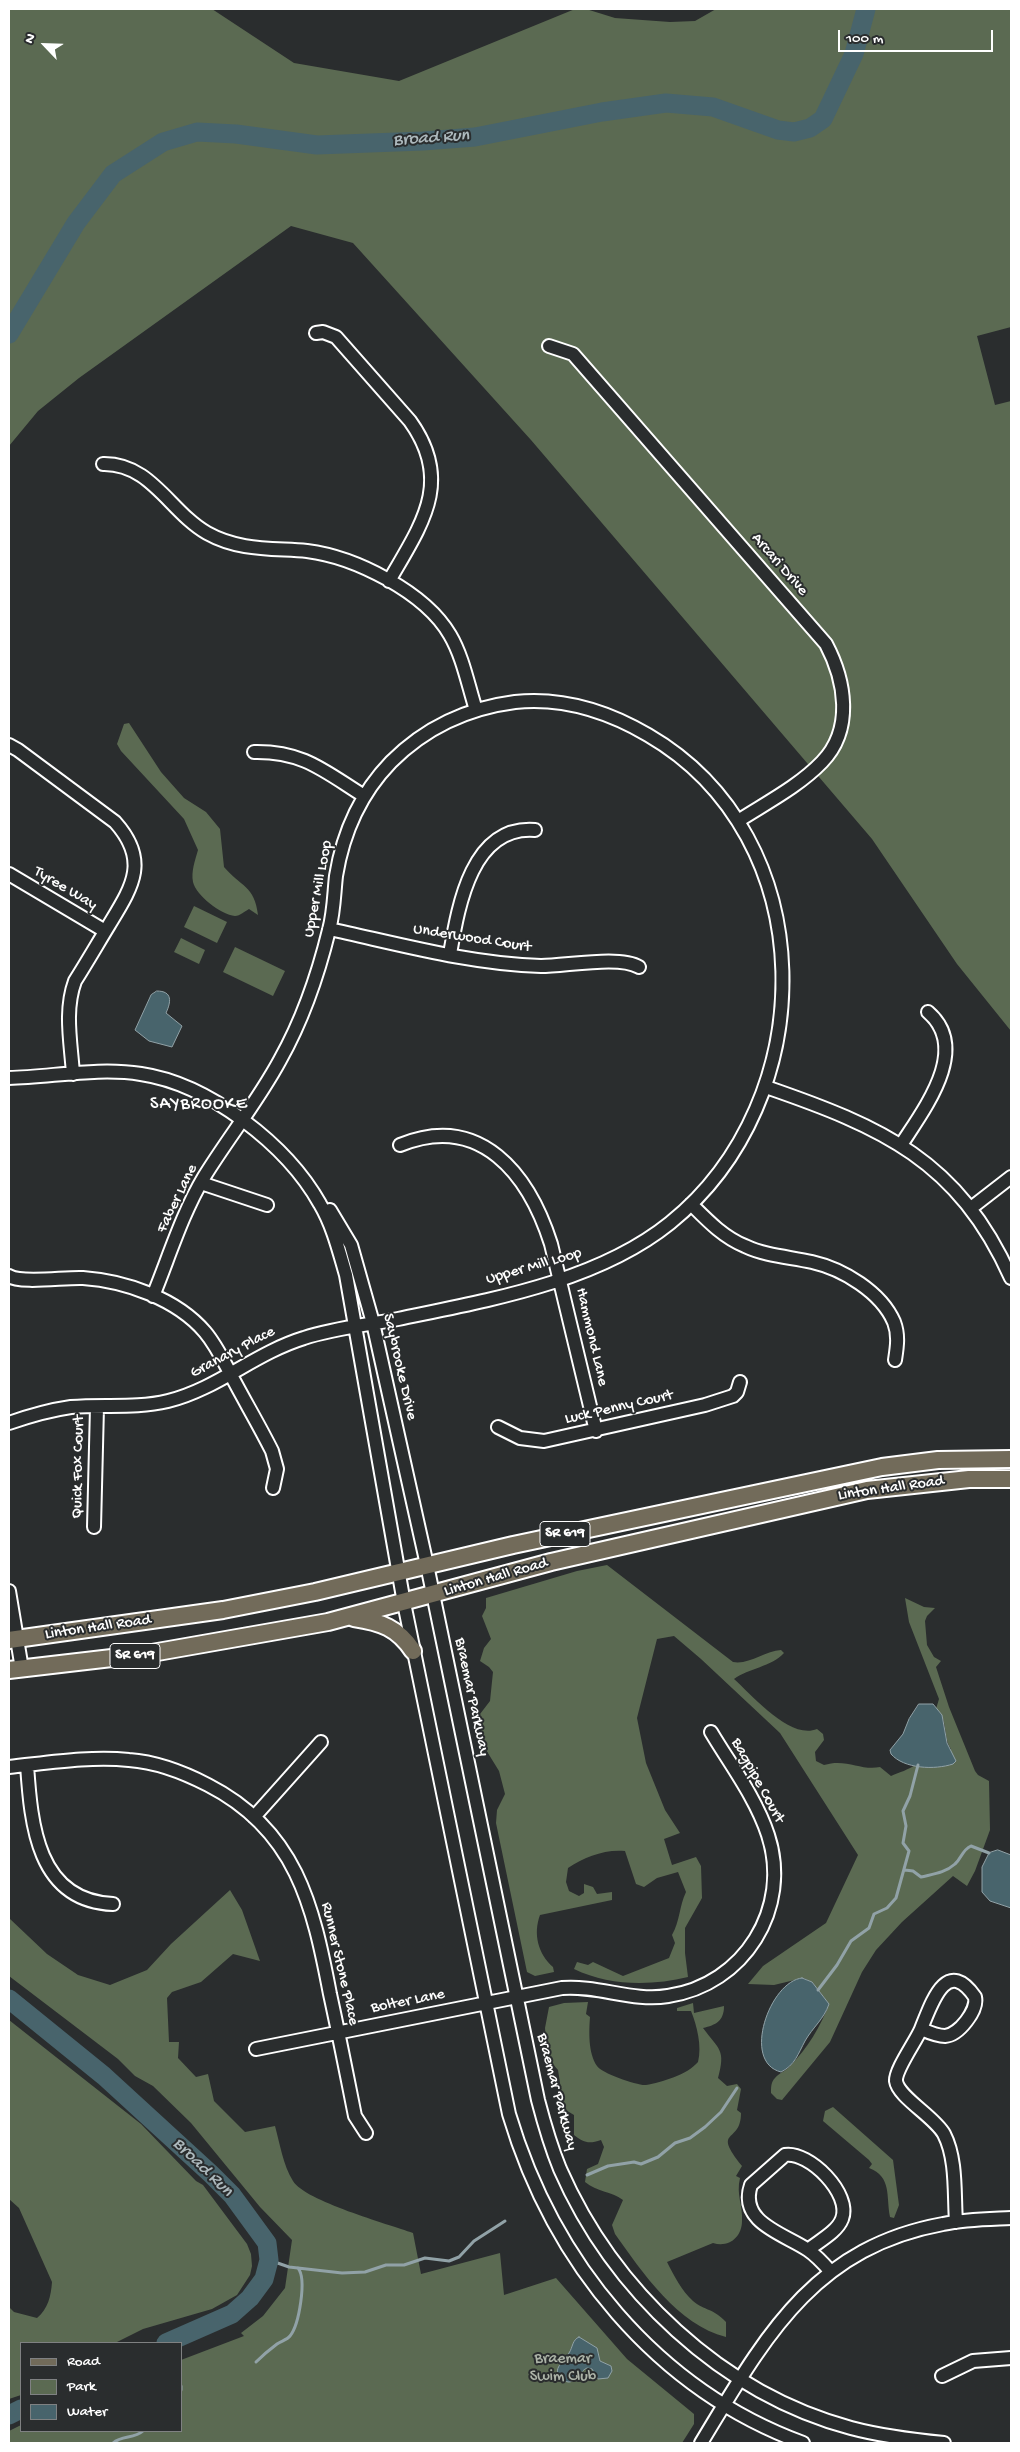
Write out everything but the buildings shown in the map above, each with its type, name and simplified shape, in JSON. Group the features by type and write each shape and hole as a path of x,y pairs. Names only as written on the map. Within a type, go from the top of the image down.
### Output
{"main road":[{"name":"Linton Hall Road","path":"13,1640 223,1610 398,1574 427,1565 882,1466 938,1460 1011,1459"},
{"name":"Linton Hall Road","path":"15,1670 146,1654 347,1617 551,1562 867,1490 969,1479 1011,1479"},
{"path":"347,1617 388,1625 401,1634 414,1651"}],"street":[{"path":"316,333 330,333 343,344 410,421 423,440 431,462 431,492 425,518 389,582"},
{"name":"Arcari Drive","path":"549,346 573,354 826,644 837,665 843,690 844,716 835,743 823,761 738,821"},
{"path":"103,464 123,466 143,475 197,526 225,541 259,549 292,550 328,555 350,562 389,582 428,606 442,621 458,652 476,710"},
{"name":"Upper Mill Loop","path":"242,1121 280,1061 304,1009 319,970 329,929 341,854 354,816 364,796 391,762 424,735 453,718 476,710 504,704 547,701 582,706 634,726 676,754 713,789 738,821 761,868 772,903 781,946 784,974 781,1021 766,1087 743,1136 727,1161 691,1204 660,1231 601,1264 560,1280 354,1327"},
{"path":"9,745 115,822 130,843 135,865 134,879 130,890 76,981 71,993 68,1009 73,1074"},
{"path":"254,752 280,753 304,759 364,796"},
{"path":"450,954 458,905 466,883 478,862 492,846 510,834 527,829 535,830"},
{"name":"Tyree Way","path":"9,874 105,931"},
{"name":"Underwood Court","path":"329,929 450,954 520,965 543,966 625,961 639,967"},
{"path":"901,1145 929,1101 944,1059 945,1036 937,1019 928,1012"},
{"name":"Saybrooke Drive","path":"9,1078 120,1072 169,1080 199,1093 242,1121 279,1152 332,1212 351,1245 373,1323 427,1565"},
{"path":"766,1087 852,1119 901,1145 932,1168 971,1208 988,1232 1011,1278"},
{"name":"Faber Lane","path":"153,1296 201,1183 242,1121"},
{"name":"Hammond Lane","path":"400,1145 416,1139 444,1136 478,1144 505,1162 535,1202 549,1236 596,1431"},
{"path":"971,1208 1011,1177"},
{"path":"201,1183 267,1205"},
{"name":"Saybrooke Drive","path":"311,1190 324,1212 338,1245 346,1275 398,1574"},
{"path":"691,1204 715,1228 745,1246 765,1253 814,1262 841,1273 864,1288 878,1300 894,1322 897,1346 895,1360"},
{"path":"9,1276 22,1281 44,1278 87,1278 133,1288 153,1296 182,1312 196,1323 216,1348 276,1459 277,1469 273,1488"},
{"name":"Granary Place","path":"9,1423 70,1407 141,1406 170,1401 231,1375 264,1354 288,1343 313,1335 354,1327"},
{"name":"Luck Penny Court","path":"498,1427 515,1436 533,1441 544,1441 596,1431 733,1396 737,1392 740,1382"},
{"name":"Quick Fox Court","path":"94,1527 96,1407"},
{"name":"Braemar Parkway","path":"427,1565 538,2100 548,2135 564,2176 598,2239 628,2280 652,2308 708,2357 741,2379 790,2404 850,2428 944,2443"},
{"path":"398,1574 485,2003 517,2141 543,2205 559,2235 600,2295 636,2336 673,2369 724,2405 753,2421 803,2443"},
{"path":"9,1591 15,1670"},
{"name":"Bagpipe Court","path":"485,2003 578,1987 631,1995 667,1997 703,1986 720,1976 732,1968 752,1945 766,1918 771,1902 775,1869 772,1849 758,1813 711,1732"},
{"path":"254,1817 321,1742"},
{"name":"Runner Stone Place","path":"9,1768 106,1759 153,1764 192,1777 220,1791 254,1817 273,1836 288,1859 309,1902 356,2116 366,2133"},
{"path":"27,1765 37,1842 49,1867 64,1888 72,1894 98,1903 112,1904"},
{"path":"921,2029 942,2036 954,2032 974,2010 975,1997 961,1983 955,1981 944,1984 937,1992 921,2029 899,2070 896,2082 899,2088 937,2124 948,2142 952,2154 956,2222"},
{"name":"Bolter Lane","path":"256,2050 485,2003"},
{"path":"808,2250 840,2223 844,2211 843,2203 835,2186 804,2158 792,2154 785,2155 751,2185 749,2190 751,2207 757,2219 763,2225 808,2250 831,2272"},
{"path":"701,2443 765,2339 802,2296 831,2272 869,2248 917,2230 956,2222 1011,2218"},
{"path":"942,2376 974,2361 1011,2358"}],"green space":[{"path":"9,9 212,9 294,63 399,81 575,9 586,9 615,18 670,22 695,21 716,9 1011,9 1011,327 977,336 995,405 1011,401 1011,1031 957,964 872,839 531,440 353,243 291,226 79,378 38,411 9,446"},
{"path":"129,723 161,772 184,798 206,812 220,829 224,867 250,892 254,898 258,915 249,909 237,916 229,915 210,904 199,893 193,882 198,850 184,819 121,751 117,744 124,724"},
{"path":"194,906 227,922 217,943 184,927"},
{"path":"181,938 205,950 199,964 174,952"},
{"path":"235,947 285,971 273,996 223,972"},
{"path":"607,1565 733,1662 745,1662 781,1650 784,1653 779,1658 734,1679 761,1705 784,1722 806,1731 817,1729 823,1734 824,1740 815,1752 816,1761 824,1765 839,1763 873,1768 880,1767 891,1776 915,1765 927,1767 951,1749 944,1722 936,1709 939,1699 909,1622 905,1598 924,1607 935,1608 925,1621 927,1645 934,1657 941,1661 936,1667 949,1707 975,1771 978,1775 989,1781 990,1830 975,1871 967,1886 953,1876 902,1922 876,1950 862,1972 830,2042 782,2100 777,2099 771,2093 773,2081 788,2068 808,2045 818,2029 829,2004 812,1982 803,1978 774,1985 748,1984 763,1966 826,1923 858,1855 780,1733 674,1636 657,1639 637,1718 646,1763 665,1810 680,1833 664,1839 672,1865 696,1857 701,1866 702,1898 685,1928 685,1953 688,1977 659,1982 630,1983 601,1979 574,1969 577,1962 588,1965 593,1962 623,1976 669,1958 675,1943 672,1935 686,1892 678,1872 657,1878 644,1887 636,1884 625,1851 610,1851 595,1855 581,1860 568,1868 566,1882 569,1891 579,1896 584,1893 584,1884 593,1887 597,1894 612,1892 612,1900 540,1915 537,1929 538,1943 540,1950 553,1967 554,1972 535,1976 527,1972 496,1823 497,1810 505,1794 499,1771 483,1745 477,1718 490,1701 493,1672 480,1661 484,1648 491,1639 482,1616 486,1608 486,1598 577,1571"},
{"name":"Braemar Swim Club","path":"230,1890 242,1910 260,1961 233,1954 201,1982 172,1992 167,1998 169,2042 179,2042 178,2058 196,2077 208,2074 214,2101 245,2132 275,2126 287,2168 293,2181 301,2189 330,2204 413,2233 421,2274 500,2253 504,2295 556,2278 627,2359 694,2414 694,2424 682,2443 9,2443 9,2431 20,2426 20,2432 182,2432 182,2360 244,2336 241,2333 263,2316 285,2288 292,2240 260,2207 191,2123 153,2086 135,2076 118,2059 9,1976 9,1918 47,1954 78,1975 110,1985 147,1970 171,1944"},
{"path":"588,2002 586,2014 590,2017 589,2035 592,2055 597,2066 605,2072 642,2085 667,2080 687,2071 698,2062 698,2036 691,2011 677,2011 677,2008 693,2003 694,2013 724,2006 721,2019 703,2028 717,2046 721,2055 718,2078 727,2086 737,2084 741,2089 737,2110 741,2113 740,2123 728,2141 733,2154 742,2166 736,2176 740,2178 739,2190 742,2215 740,2232 734,2240 724,2244 713,2243 667,2262 689,2297 697,2304 717,2314 726,2322 726,2337 709,2331 692,2321 677,2309 649,2280 615,2234 612,2225 623,2200 594,2188 585,2182 587,2169 598,2164 604,2147 601,2140 587,2142 574,2135 574,2115 564,2109 558,2070 550,2061 545,2028 549,2007 564,2003"},
{"path":"9,2020 141,2124 196,2181 203,2185 247,2244 251,2254 252,2266 250,2275 237,2295 212,2309 143,2329 117,2342 20,2342 20,2395 9,2399 9,2307 14,2312 37,2318 44,2311 48,2302 52,2282 19,2208 9,2199"},
{"path":"833,2107 893,2160 899,2205 894,2218 890,2217 887,2188 881,2176 869,2168 872,2164 869,2160 823,2121 825,2111"}],"water":[{"path":"157,991 162,991 168,995 170,1001 166,1013 182,1026 172,1047 149,1041 135,1030 151,995"},
{"path":"919,1704 933,1704 942,1715 947,1743 956,1761 953,1764 938,1767 920,1767 904,1763 891,1754 890,1750 903,1734 909,1719"},
{"path":"998,1850 1011,1855 1011,1908 990,1901 982,1892 982,1867 989,1853"},
{"path":"802,1978 812,1982 829,2004 808,2036 796,2059 781,2072 769,2065 763,2054 764,2022 771,2006 780,1993 790,1982"},
{"path":"579,2337 597,2348 600,2361 611,2366 612,2371 608,2378 598,2379 592,2369 587,2368 570,2382 566,2382 559,2375 557,2372 558,2368 569,2353 575,2340"}],"waterway":[{"name":"Broad Run","path":"9,334 76,223 113,174 163,142 197,132 236,134 317,145 475,137 602,112 666,103 713,107 778,130 794,132 810,128 823,119 854,54 866,9"},
{"path":"818,1990 837,1965 851,1941 869,1928 874,1914 887,1908 896,1898 909,1851 903,1843 906,1826 903,1811 910,1796 918,1765"},
{"path":"905,1870 913,1871 921,1877 943,1871 955,1864 971,1846 989,1853"},
{"name":"Broad Run","path":"9,1999 104,2076 211,2174 232,2195 267,2243 269,2260 264,2279 250,2298 232,2314 168,2342"},
{"path":"587,2175 608,2166 634,2162 641,2164 658,2157 675,2143 690,2138 705,2127 721,2112 737,2088"},
{"path":"269,2260 289,2267 342,2273 365,2272 386,2265 404,2265 425,2258 449,2261 459,2257 474,2241 505,2221"},
{"path":"256,2362 277,2344 289,2337 293,2330 299,2313 302,2291 301,2274 298,2268"},
{"name":"Broad Run","path":"9,2415 20,2410"},
{"path":"113,2443 141,2432"}],"district":[{"name":"SAYBROOKE","path":"199,1105"}]}
